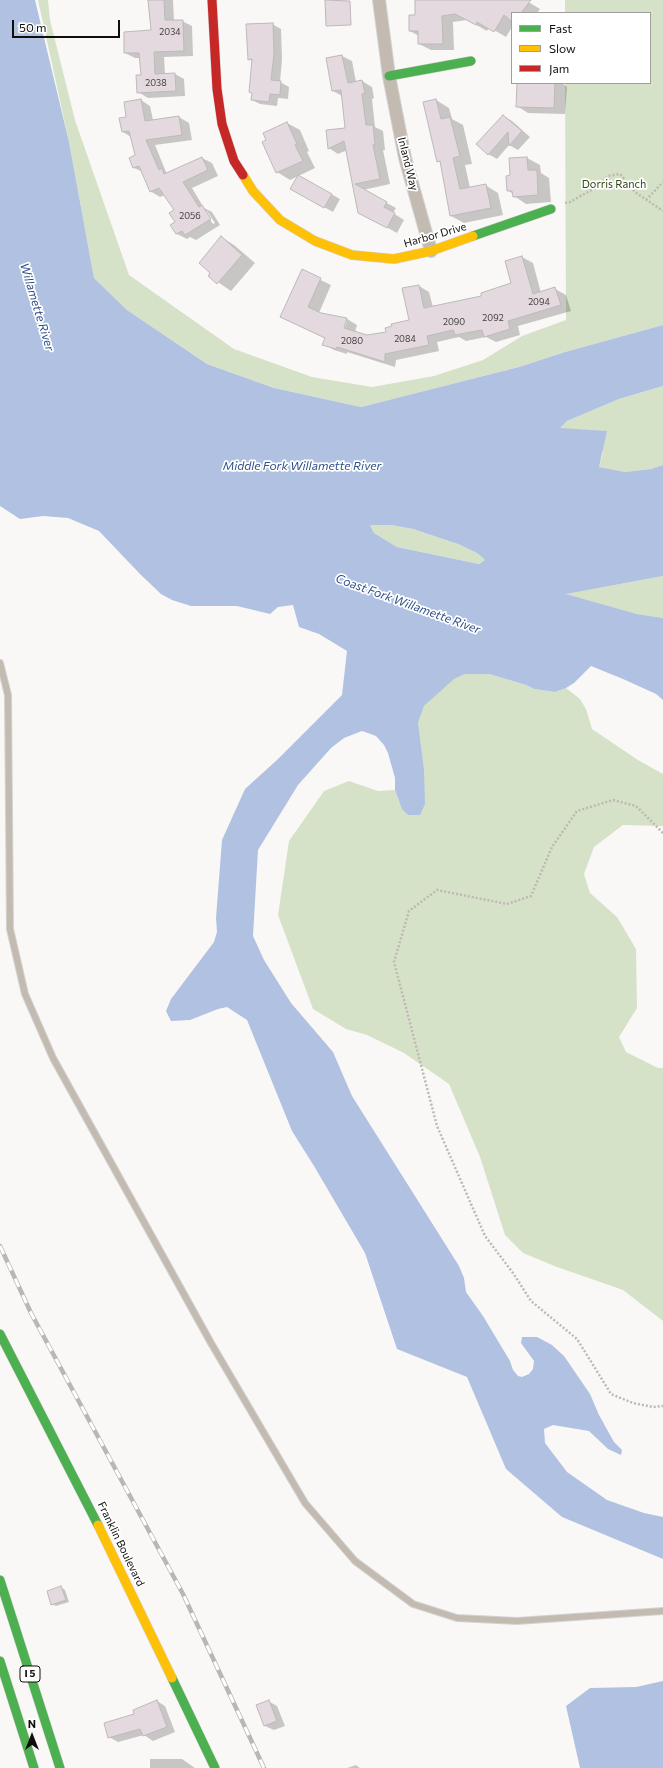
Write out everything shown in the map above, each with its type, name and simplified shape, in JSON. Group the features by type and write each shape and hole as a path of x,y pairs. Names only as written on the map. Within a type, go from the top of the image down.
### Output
{"main road":[{"name":"Harbor Drive","path":"212,0 217,89 222,124 234,160 253,191 280,220 316,241 352,255 394,259 431,251 551,209"},
{"path":"389,76 471,61"},
{"name":"Franklin Boulevard","path":"0,1334 114,1556 215,1768"},
{"name":"I 5","path":"0,1580 60,1768"},
{"name":"I 5","path":"0,1661 34,1768"}],"street":[{"name":"Inland Way","path":"379,0 389,76 405,158 431,251"}],"lane":[{"path":"0,663 8,695 10,929 25,994 53,1058 211,1343 305,1503 355,1561 413,1604 458,1618 517,1621 663,1611"}],"path":[{"path":"551,209 559,204 570,202 580,197 595,188 608,176 620,174 635,192 663,210"},
{"path":"646,200 663,182"},
{"path":"663,833 636,806 613,800 577,811 552,847 531,896 507,904 437,890 409,910 394,962 438,1126 485,1236 513,1273 531,1301 576,1339 611,1394 633,1403 653,1407 663,1406"}],"green space":[{"name":"Dorris Ranch","path":"38,0 48,0 50,20 75,120 129,275 234,349 312,377 372,387 434,376 483,360 522,336 566,320 565,84 651,84 651,12 565,12 565,0 663,0 663,325 565,352 519,367 361,407 274,388 207,364 127,310 94,278 69,142"},
{"path":"663,386 663,465 651,469 625,472 599,467 603,452 559,429 567,421 619,399"},
{"path":"370,525 391,525 413,529 458,544 477,553 485,560 479,564 397,547 374,533"},
{"path":"663,576 663,618 637,614 565,594"},
{"path":"465,674 489,674 526,685 534,689 555,692 566,688 580,699 586,709 592,729 638,760 663,774 663,826 623,825 594,847 584,874 590,893 617,917 636,949 637,1008 619,1037 626,1052 658,1068 663,1068 663,1321 623,1290 557,1267 523,1253 505,1235 480,1157 449,1084 404,1053 367,1035 346,1029 313,1009 278,915 289,841 324,791 349,781 378,791 395,790 399,801 408,815 420,815 418,723 424,706 453,679"}],"water":[{"path":"0,0 35,0 69,142 94,278 127,310 207,364 274,388 361,407 519,367 565,352 663,325 663,386 619,399 567,421 560,428 607,431 599,467 625,472 651,469 663,465 663,576 566,594 637,614 663,618 663,700 656,694 591,666 574,683 555,692 534,689 526,685 489,674 465,674 454,679 424,706 418,723 424,770 425,804 420,815 408,815 402,809 395,790 395,778 388,753 384,745 376,736 362,731 344,738 331,748 298,785 258,850 253,936 264,960 291,1003 333,1052 352,1096 459,1266 464,1278 466,1292 483,1316 510,1361 513,1370 518,1376 522,1377 529,1374 533,1369 534,1361 521,1343 522,1337 537,1337 552,1345 564,1356 590,1394 599,1415 614,1442 622,1450 621,1455 608,1449 589,1431 553,1425 544,1429 545,1443 567,1472 607,1500 644,1513 663,1517 663,1559 562,1517 506,1469 467,1377 397,1349 365,1253 292,1131 247,1020 227,1007 190,1020 171,1021 166,1011 171,999 214,942 217,932 216,918 222,840 245,789 277,760 342,695 347,651 319,634 299,627 293,605 278,607 270,614 237,606 191,606 172,600 161,594 99,531 68,518 43,516 20,519 0,506","holes":["370,525 391,525 413,529 458,544 477,553 485,560 479,564 397,547 374,533"]},
{"path":"663,1681 663,1768 580,1768 566,1706 590,1688 636,1687"}],"building":[{"path":"148,0 164,0 165,20 183,20 184,51 154,52 155,74 175,73 176,91 137,93 136,75 141,75 139,53 124,53 124,32 151,30"},
{"path":"325,0 350,1 351,25 326,26"},
{"path":"415,0 531,0 522,12 511,12 511,21 504,15 494,32 477,22 476,25 455,14 442,16 443,44 418,44 418,31 409,31 409,15 415,15"},
{"path":"273,23 274,54 271,80 281,81 280,95 270,94 269,102 251,100 252,93 249,92 252,59 248,60 246,24"},
{"path":"342,55 348,83 362,80 365,93 362,94 366,125 373,125 375,144 373,145 380,179 355,184 387,202 384,207 395,213 387,228 358,213 344,141 328,149 326,130 345,128 341,90 332,91 326,58"},
{"path":"517,84 555,84 554,108 516,107"},
{"path":"141,99 145,121 179,116 182,135 146,140 159,170 162,168 164,174 202,157 208,170 183,182 199,207 202,205 211,219 185,235 182,231 176,234 170,225 175,222 169,213 174,210 159,188 150,192 139,166 133,168 129,158 135,155 129,131 122,132 119,118 126,117 124,102"},
{"path":"436,99 441,119 450,117 460,156 453,158 460,189 486,184 491,208 450,216 440,161 437,162 423,102"},
{"path":"503,115 522,131 509,146 508,132 488,155 476,144"},
{"path":"287,122 297,144 295,145 303,161 276,173 262,142 266,140 263,133"},
{"path":"527,157 528,170 537,170 538,195 513,197 512,191 507,191 506,176 510,175 509,158"},
{"path":"298,175 332,194 324,208 290,189"},
{"path":"221,236 242,255 217,284 208,276 210,273 199,263"},
{"path":"522,256 533,294 555,287 561,305 508,321 510,329 484,337 482,330 455,335 453,330 427,336 429,345 385,354 385,362 337,347 336,349 322,345 325,338 280,317 302,269 321,278 308,307 321,313 347,318 344,328 367,335 386,332 385,328 392,326 391,324 409,320 402,288 419,285 424,308 481,296 481,293 511,283 505,261"},
{"path":"61,1586 66,1600 51,1605 47,1591"},
{"path":"157,1700 167,1727 143,1736 140,1729 108,1738 104,1723 134,1714 133,1710"},
{"path":"269,1700 277,1721 264,1726 256,1705"}],"railway":[{"path":"0,1246 31,1313 183,1594 264,1768"}],"traffic: fast":[{"path":"389,76 471,61"},
{"path":"473,236 551,209"},
{"path":"0,1334 98,1525"},
{"path":"0,1580 60,1768"},
{"path":"0,1661 34,1768"},
{"path":"172,1678 215,1768"}],"traffic: slow":[{"path":"243,175 253,191 280,220 315,241 352,255 394,259 431,251 473,236"},
{"path":"98,1525 172,1678"}],"traffic: jam":[{"path":"212,0 217,89 222,124 234,161 243,175"}],"water label":[{"name":"Willamette River","path":"37,307"},
{"name":"Middle Fork Willamette River","path":"302,466"},
{"name":"Coast Fork Willamette River","path":"408,604"}]}
